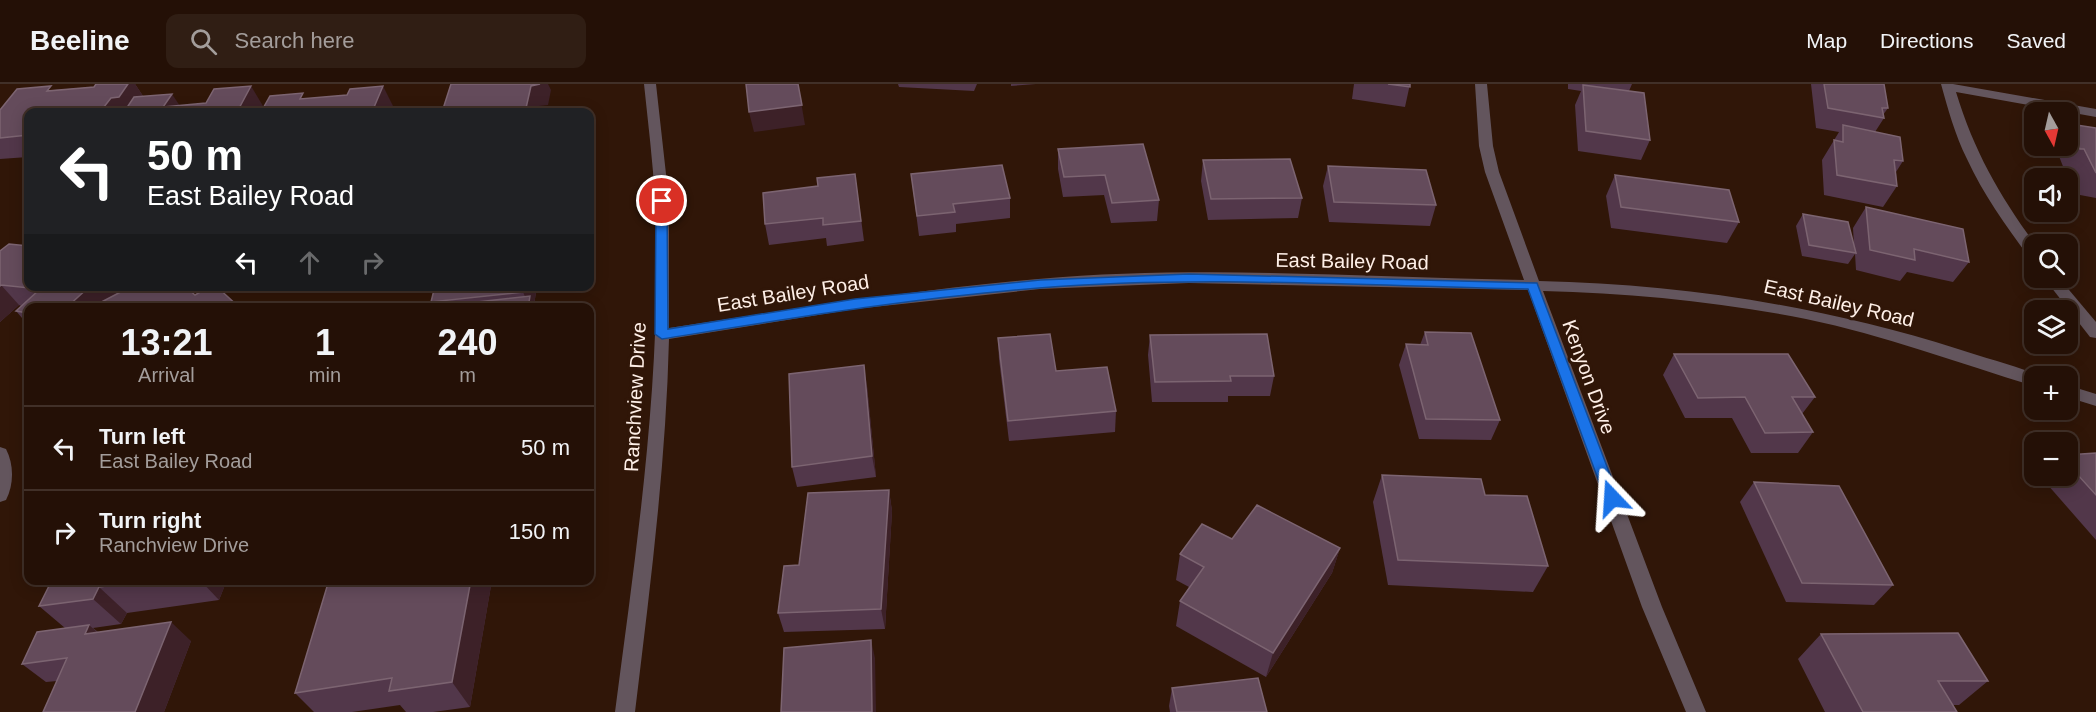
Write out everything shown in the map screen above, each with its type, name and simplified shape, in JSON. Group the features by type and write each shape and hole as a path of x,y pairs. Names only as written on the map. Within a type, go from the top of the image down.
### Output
{"street":[{"name":"Ranchview Drive","path":"625,712 651,507 659,417 662,334 662,201 650,84"},
{"name":"Kenyon Drive","path":"1480,84 1486,146 1492,172 1652,607 1696,712"},
{"path":"2024,240 1984,179 1966,143 1948,86 2096,113"},
{"name":"East Bailey Road","path":"662,334 855,304 1040,284 1189,278 1599,287 1688,296 1807,314 1914,341 2024,377"},
{"path":"2059,288 2096,333"},
{"path":"2078,394 2096,400"},
{"path":"0,454 3,477 0,495"}],"building":[{"path":"96,84 128,84 119,97 111,98 103,108 24,108 24,135 0,138 0,110 17,89 51,86 47,91 94,87"},
{"path":"451,84 540,84 531,86 526,108 443,108"},
{"path":"746,84 798,84 802,105 749,112"},
{"path":"1388,84 1410,84 1410,87"},
{"path":"1824,84 1884,84 1888,108 1882,108 1884,118 1828,108"},
{"path":"1583,85 1644,93 1650,140 1586,131"},
{"path":"251,86 239,108 127,108 134,97 172,94 163,107 206,103 214,89"},
{"path":"383,86 374,108 263,108 270,96 303,93 300,99 347,95 350,89"},
{"path":"1843,125 1900,137 1903,161 1894,160 1897,186 1837,175 1834,140 1843,142"},
{"path":"2078,125 2096,128 2096,173 2084,149 2080,149"},
{"path":"1143,144 1159,200 1112,203 1105,175 1064,177 1058,149"},
{"path":"1290,159 1302,198 1211,199 1203,160"},
{"path":"1002,165 1010,198 953,204 955,212 917,216 911,174"},
{"path":"1328,166 1426,170 1436,205 1334,202"},
{"path":"855,174 861,221 823,225 823,218 765,224 763,193 818,186 817,178"},
{"path":"1615,175 1729,190 1739,222 1621,207"},
{"path":"1866,207 1963,229 1969,262 1914,249 1915,260 1870,250"},
{"path":"1803,214 1848,222 1856,253 1809,245"},
{"path":"9,244 24,246 24,287 0,286 0,251"},
{"path":"38,291 85,291 71,303 25,303"},
{"path":"122,291 191,291 195,295 202,291 221,291 235,303 100,303"},
{"path":"434,291 523,291 523,292 431,302"},
{"path":"530,296 529,303 468,303"},
{"path":"24,304 24,312 16,311"},
{"path":"1425,332 1471,333 1500,420 1426,419 1406,344 1428,345"},
{"path":"1050,334 1056,371 1107,367 1116,411 1008,421 998,338"},
{"path":"1267,334 1274,376 1230,376 1231,381 1155,382 1150,335"},
{"path":"1674,354 1788,354 1815,397 1792,397 1813,432 1765,433 1745,397 1698,398"},
{"path":"864,365 872,456 792,467 789,374"},
{"path":"2096,453 2096,495 2078,475 2078,454"},
{"path":"1382,475 1481,479 1485,495 1527,496 1548,566 1398,560"},
{"path":"1754,482 1839,486 1893,585 1802,583"},
{"path":"889,490 881,609 778,613 784,566 799,565 808,493"},
{"path":"1257,505 1340,548 1273,653 1180,601 1204,567 1180,554 1202,524 1232,539"},
{"path":"50,585 114,585 99,587 93,599 39,606"},
{"path":"327,585 470,585 452,682 389,691 392,678 295,693"},
{"path":"171,622 135,712 43,712 67,658 22,664 37,632 89,625 85,634"},
{"path":"1958,633 1988,681 1938,681 1957,712 1863,712 1821,634"},
{"path":"871,640 872,712 781,712 784,648"},
{"path":"1258,678 1267,712 1177,712 1172,688"}],"route":[{"path":"662,201 662,334 855,304 986,288 1040,284 1189,278 1532,285 1612,498"}]}
